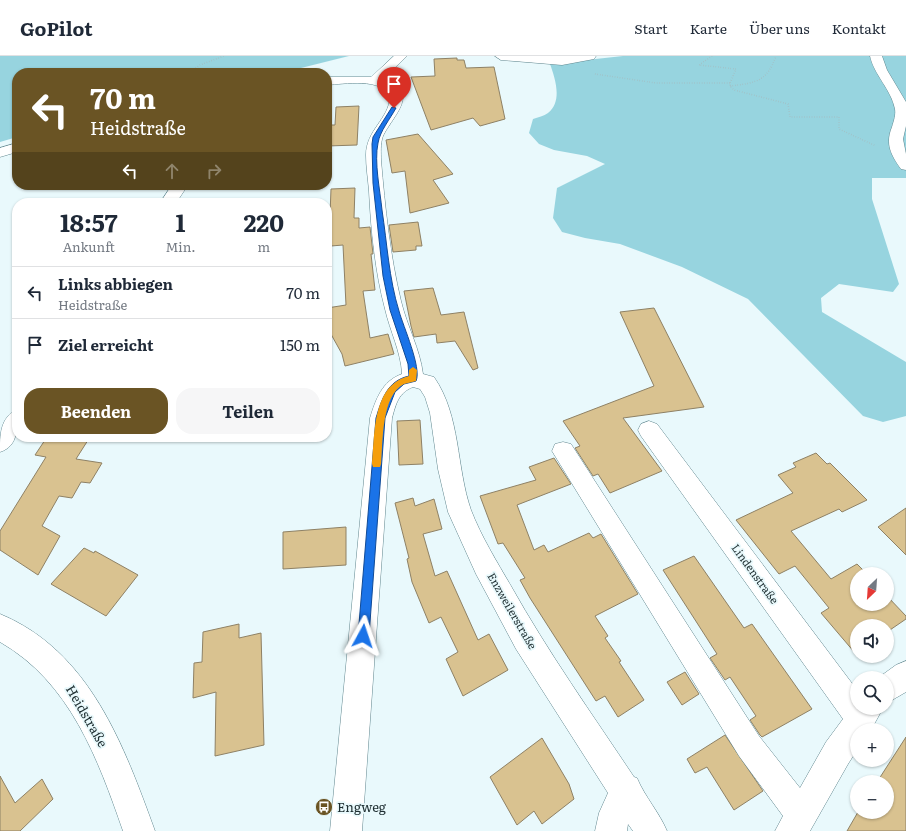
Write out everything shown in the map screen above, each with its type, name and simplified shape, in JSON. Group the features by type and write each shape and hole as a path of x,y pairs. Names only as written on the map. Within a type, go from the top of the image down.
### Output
{"street":[{"path":"374,81 401,56"},
{"path":"501,56 562,61 590,56"},
{"path":"876,56 879,68 898,95 901,104 903,113 895,138 902,161"},
{"path":"332,81 374,81 388,86 396,95 394,108 376,137 374,144 376,183 387,276 394,310 412,364 413,379 401,382 392,389 385,402 380,418 346,831"},
{"path":"0,152 12,149"},
{"name":"Enzweilerstraße","path":"413,379 427,383 435,394 441,413 449,469 460,512 485,565 530,645 626,789 651,831"},
{"path":"0,443 12,426"},
{"name":"Lindenstraße","path":"649,430 850,693"},
{"path":"562,450 797,824"},
{"name":"Heidstraße","path":"0,627 19,638 48,659 68,681 96,726 124,789 139,831"},
{"path":"894,684 906,675"},
{"name":"Lindenstraße","path":"797,824 837,753 864,715"},
{"path":"612,831 615,813 626,789"}],"path":[{"path":"196,68 224,56"},
{"path":"712,56 699,65 736,69 730,84"},
{"path":"562,61 567,66 584,72 656,83 746,84 767,76 773,69 776,56"},
{"path":"730,84 734,90 788,104 790,117 839,117 839,129 902,161"}],"shaded area":[{"path":"0,56 349,56 301,68 12,68 12,138 0,142"},
{"path":"623,56 906,56 906,178 872,178 872,199 899,284 893,292 839,284 821,298 822,312 906,362 906,416 883,422 863,416 748,299 682,267 620,244 585,238 562,232 553,218 557,188 605,164 587,156 554,150 539,144 529,133 533,119 548,113 553,108 557,96 556,82 550,64"}],"building":[{"path":"457,58 457,60 464,60 466,68 494,67 505,119 480,126 473,118 431,130 411,77 435,76 434,59"},
{"path":"359,106 357,145 332,146 332,125 335,125 336,107"},
{"path":"418,134 453,174 433,180 449,203 410,213 405,171 392,173 386,140"},
{"path":"355,188 354,218 359,218 359,228 370,227 375,290 363,291 370,338 388,334 394,354 345,366 342,354 332,336 332,307 346,305 343,245 332,246 332,198 331,198 332,189"},
{"path":"418,222 422,246 416,246 416,250 393,252 389,225"},
{"path":"433,288 441,315 464,312 478,368 473,370 455,341 437,343 436,334 414,337 404,291"},
{"path":"654,308 704,407 623,418 662,471 610,493 598,474 593,476 575,448 580,446 563,421 654,386 620,312"},
{"path":"420,420 423,464 399,465 397,421"},
{"path":"44,442 87,442 76,459 102,463 90,483 81,482 72,498 59,496 42,526 60,536 38,575 0,550 0,531 46,457 35,455"},
{"path":"816,453 827,464 830,463 867,500 842,512 839,509 791,531 831,579 850,568 850,611 894,611 894,603 906,616 906,619 894,627 894,619 850,619 850,647 821,613 829,608 795,566 779,574 736,520 793,493 778,475 796,467 793,463"},
{"path":"554,458 571,484 517,505 534,550 544,545 548,552 589,533 593,538 601,534 638,594 595,616 608,636 605,638 621,661 619,662 644,700 618,717 605,696 596,701 530,598 520,580 525,578 503,543 498,544 480,496 536,480 529,467"},
{"path":"413,498 415,506 434,499 442,529 423,534 435,576 447,571 478,640 489,634 508,670 463,696 446,659 458,652 441,617 429,623 412,582 407,559 409,558 395,503"},
{"path":"906,508 906,555 878,527"},
{"path":"346,527 346,565 283,569 283,532"},
{"path":"84,548 94,553 95,551 138,575 106,616 51,584"},
{"path":"694,556 744,628 752,624 812,709 762,737 750,720 756,716 730,677 725,680 710,658 717,654 663,570"},
{"path":"857,564 860,567 852,567"},
{"path":"239,624 239,638 261,633 264,745 215,756 216,692 193,698 194,663 202,662 203,632"},
{"path":"685,672 699,694 682,705 667,682"},
{"path":"725,735 763,791 734,810 707,767 695,773 687,759"},
{"path":"906,737 906,831 847,831 854,819 894,819 894,775 882,775 887,767 894,767 894,756"},
{"path":"542,738 569,784 574,799 542,824 534,811 517,825 490,777"},
{"path":"0,776 15,803 42,779 53,799 20,831 0,831"}],"slow traffic":[{"path":"377,464 380,418 385,402 392,389 401,382 413,379 413,370"}],"place":[{"name":"Engweg","path":"324,807"}],"route":[{"path":"363,636 373,525 380,418 385,402 392,389 401,382 413,379 412,364 394,310 387,276 376,183 374,144 376,137 394,108"}]}
